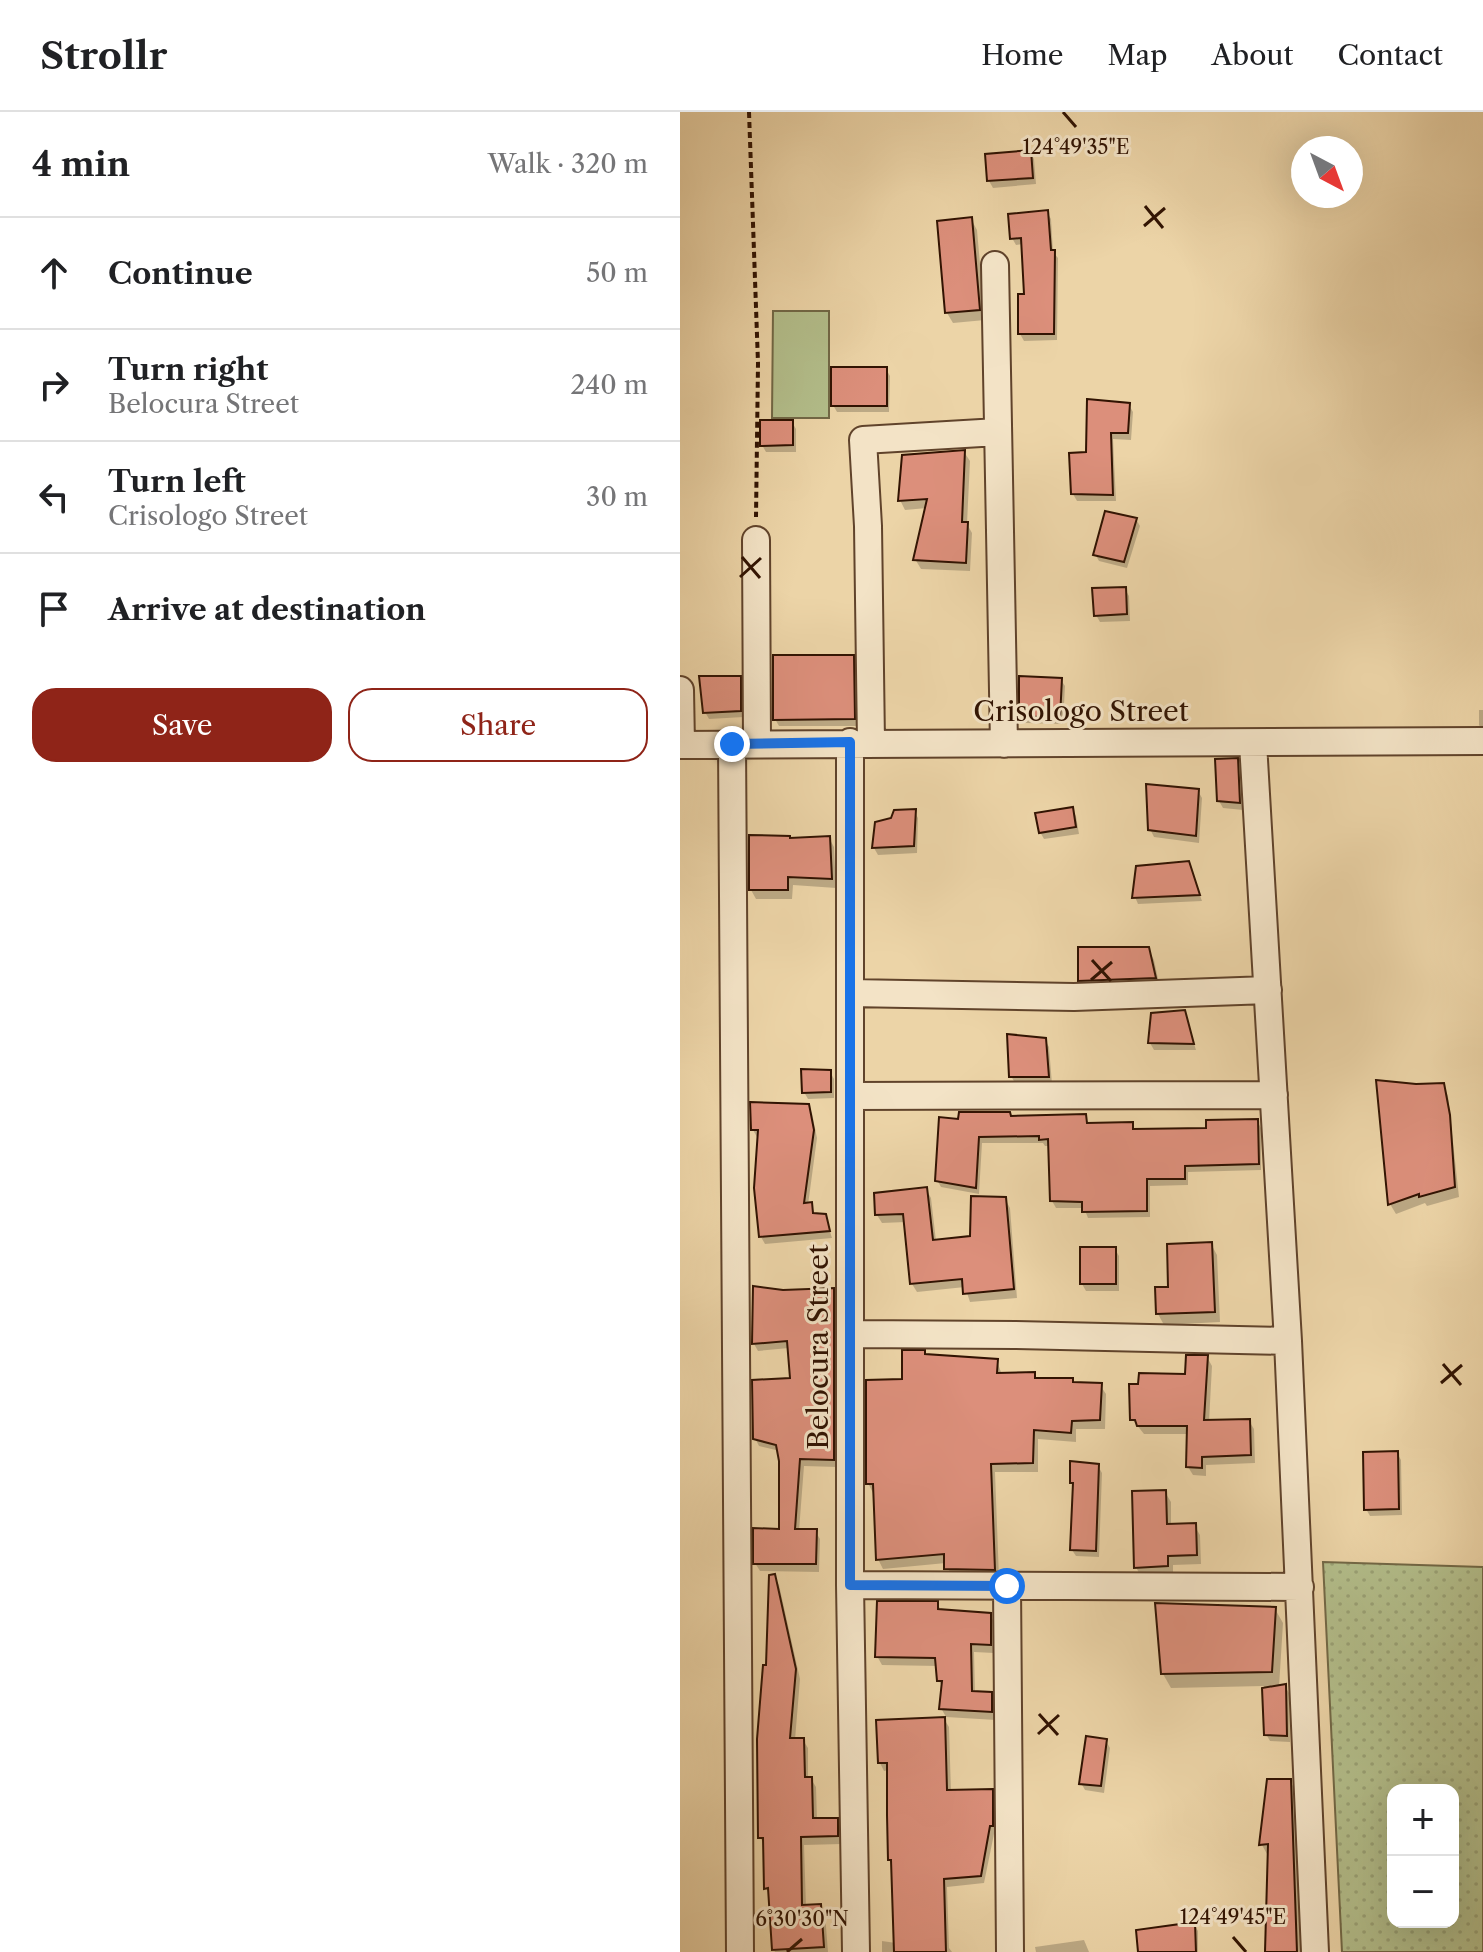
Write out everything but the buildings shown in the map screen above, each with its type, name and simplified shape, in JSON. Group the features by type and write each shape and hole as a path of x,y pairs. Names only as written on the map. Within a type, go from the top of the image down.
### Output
{"street":[{"path":"995,265 1004,744"},
{"name":"Belocura Street","path":"856,1952 850,1585 850,993 868,526 863,440 998,432"},
{"path":"740,1952 744,744 756,540"},
{"path":"680,690 681,745"},
{"name":"Crisologo Street","path":"681,745 1483,741"},
{"path":"1253,743 1288,1341 1315,1952"},
{"path":"850,993 1074,997 1268,990"},
{"path":"850,1096 1274,1095"},
{"path":"850,1334 1288,1341"},
{"path":"850,1585 1300,1587"},
{"path":"1007,1586 1010,1952"}],"path":[{"path":"749,112 758,363 756,540"}],"green space":[{"path":"773,311 829,311 829,418 772,418"},
{"path":"1323,1562 1483,1567 1483,1952 1342,1952"}],"route":[{"path":"732,744 850,742 850,1585 1007,1586"}]}
